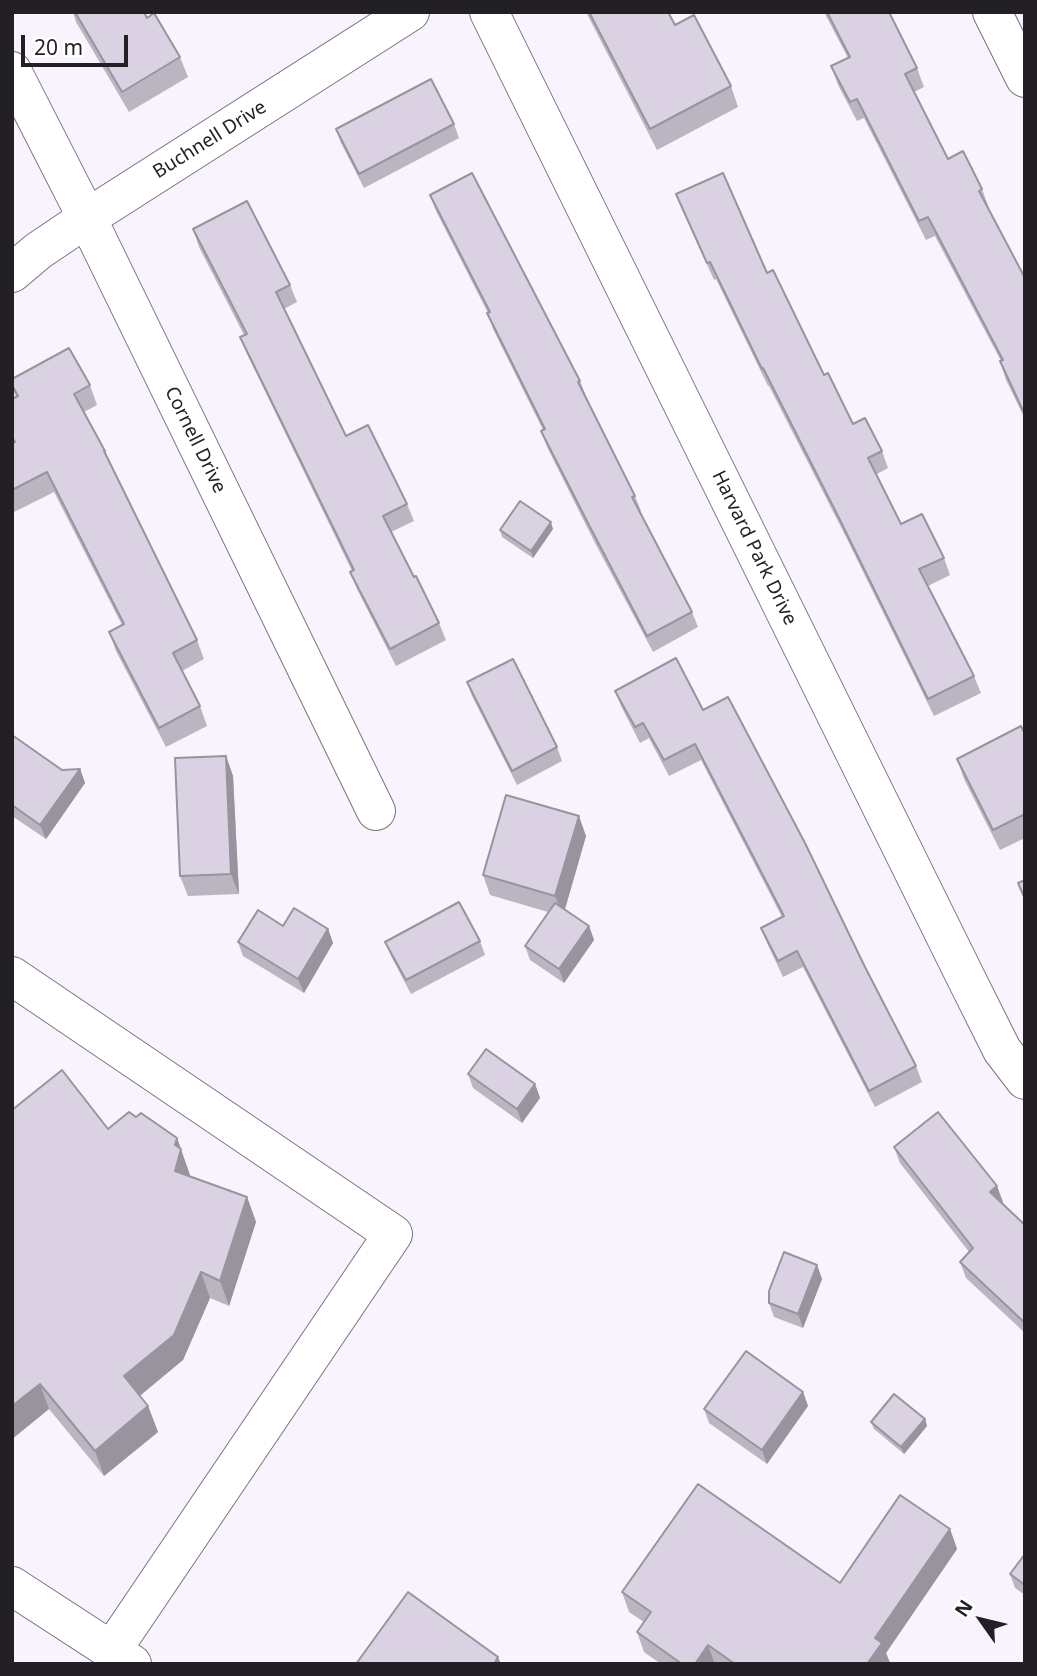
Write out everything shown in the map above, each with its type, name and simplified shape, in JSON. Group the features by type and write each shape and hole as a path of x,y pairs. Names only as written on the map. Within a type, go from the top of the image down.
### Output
{"street":[{"name":"Buchnell Drive","path":"12,272 87,218 410,12"},
{"name":"Harvard Park Drive","path":"489,12 1002,1050 1025,1080"},
{"path":"992,12 1025,78"},
{"name":"Cornell Drive","path":"12,71 87,218 376,811"},
{"path":"12,976 393,1234 122,1657 12,1586"}],"building":[{"path":"75,12 144,12 147,18 154,13 180,57 122,92"},
{"path":"589,12 668,12 675,25 694,15 731,86 650,129"},
{"path":"827,12 889,12 917,68 905,74 948,159 963,151 982,189 979,191 1025,278 1025,415 1000,361 1003,360 928,217 919,221 857,99 850,102 831,66 850,57"},
{"path":"431,79 454,124 359,174 336,129"},
{"path":"472,173 580,381 578,382 635,496 632,497 692,612 647,636 541,431 545,429 487,313 490,312 430,195"},
{"path":"723,173 767,273 773,270 824,375 828,373 853,424 865,418 882,451 868,458 901,524 922,514 944,558 919,569 974,676 928,699 710,262 707,263 676,194"},
{"path":"247,201 290,285 276,292 346,436 368,425 407,504 383,516 439,623 390,649 350,572 354,570 240,337 247,334 193,229"},
{"path":"69,348 90,385 74,394 105,451 197,640 173,653 200,706 159,728 109,632 124,624 47,472 12,490 12,443 15,442 12,437 12,399 18,396 12,379"},
{"path":"520,501 551,522 531,551 500,530"},
{"path":"676,658 703,710 728,697 805,843 916,1066 869,1091 797,951 778,961 761,928 784,916 695,744 664,760 643,723 635,727 615,691"},
{"path":"513,659 557,747 512,771 467,682"},
{"path":"1021,726 1025,734 1025,814 993,830 957,759"},
{"path":"12,735 62,770 80,769 40,825 12,805"},
{"path":"226,756 231,874 180,876 175,758"},
{"path":"506,795 579,816 555,896 483,875"},
{"path":"1025,880 1025,899 1018,883"},
{"path":"459,902 480,941 406,980 385,942"},
{"path":"555,903 589,926 559,969 525,946"},
{"path":"294,908 328,929 298,979 238,942 258,910 283,926"},
{"path":"486,1049 535,1084 517,1109 468,1074"},
{"path":"62,1070 108,1129 129,1112 136,1117 141,1113 177,1138 175,1145 181,1149 175,1171 247,1197 220,1281 201,1272 174,1335 124,1376 148,1406 95,1451 40,1384 12,1406 12,1110"},
{"path":"938,1112 997,1186 990,1192 1025,1225 1025,1323 960,1262 973,1248 894,1147"},
{"path":"784,1252 817,1265 798,1314 769,1303 769,1291"},
{"path":"746,1351 803,1392 762,1450 704,1409"},
{"path":"894,1394 925,1419 901,1447 871,1422"},
{"path":"698,1484 840,1583 900,1495 950,1529 875,1638 882,1643 867,1664 735,1664 708,1645 695,1664 682,1664 637,1632 651,1612 622,1592"},
{"path":"1025,1554 1025,1585 1010,1574"},
{"path":"408,1592 498,1657 494,1664 356,1664"}]}
